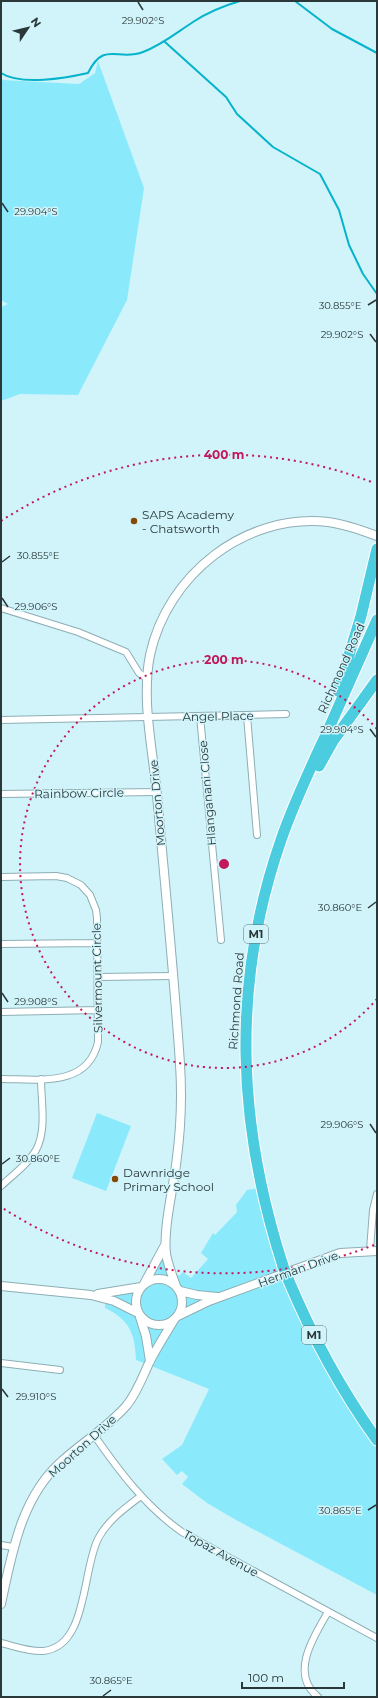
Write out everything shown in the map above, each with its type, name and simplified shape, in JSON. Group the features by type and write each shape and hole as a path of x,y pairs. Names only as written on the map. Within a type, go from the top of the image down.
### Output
{"highway":[{"path":"317,754 348,663 377,549"},
{"name":"Richmond Road","path":"344,1389 311,1331 288,1279 264,1201 256,1168 247,1103 245,1058 246,1014 253,947 267,884 281,840 317,754 377,620"},
{"path":"281,840 292,822 322,759 377,680"},
{"name":"M1","path":"344,1389 377,1430"},
{"name":"M1","path":"344,1389 349,1399 377,1440"}],"street":[{"name":"Moorton Drive","path":"178,1288 169,1268 166,1242 181,1120 180,1064 174,976 149,718 148,679 150,655 162,619 187,580 207,560 233,542 275,526 316,522 342,525 377,536"},
{"path":"1,608 78,632 126,652 138,673 148,679"},
{"name":"Angel Place","path":"149,718 286,714"},
{"name":"Hlanganani Close","path":"200,716 221,940"},
{"path":"247,716 257,835"},
{"path":"1,720 149,718"},
{"name":"Rainbow Circle","path":"1,794 157,792"},
{"name":"Silvermount Circle","path":"1,877 56,876 67,878 81,886 90,896 96,910 98,977 98,1042 96,1050 89,1062 78,1072 71,1075 41,1079 1,1079"},
{"path":"1,944 97,943"},
{"path":"98,977 174,976"},
{"path":"1,1012 98,1010"},
{"path":"1,1186 30,1158 36,1150 39,1142 42,1125 41,1079"},
{"path":"374,1251 373,1210 377,1194"},
{"name":"Moorton Drive","path":"142,1285 166,1242"},
{"name":"Herman Drive","path":"176,1318 220,1297 340,1253 374,1251"},
{"path":"1,1286 91,1295 114,1301 139,1315 148,1323 157,1326 166,1325 176,1318 182,1303 178,1288 169,1281 160,1278 142,1285 91,1295"},
{"path":"142,1285 135,1299 146,1336 150,1361"},
{"name":"Herman Drive","path":"178,1288 197,1296 220,1297"},
{"name":"Moorton Drive","path":"1,1604 13,1547 25,1514 41,1485 61,1462 128,1404 141,1383 150,1361 176,1318"},
{"path":"1,1363 60,1370"},
{"name":"Topaz Avenue","path":"94,1435 141,1496 168,1522 182,1532 377,1638"},
{"path":"1,1643 44,1651 55,1648 68,1638 76,1625 97,1541 112,1520 141,1496"},
{"path":"1,1544 13,1547"},
{"path":"318,1697 309,1686 306,1678 305,1659 307,1652 328,1612"}],"shaded area":[{"path":"98,61 144,188 127,300 78,395 20,394 1,401 1,307 8,304 1,300 1,78 3,80 79,84 95,73"},
{"path":"97,1113 131,1126 106,1191 72,1178"},
{"path":"260,1188 288,1281 377,1441 377,1595 236,1520 207,1503 182,1484 188,1477 182,1471 177,1475 162,1459 182,1445 209,1389 136,1360 134,1343 130,1329 126,1323 105,1308 105,1293 141,1286 166,1242 170,1269 179,1276 183,1272 191,1278 208,1259 201,1253 213,1233 215,1235 237,1212 236,1205 247,1190"}],"waterway":[{"path":"1,73 10,77 32,80 56,79 88,73 94,63 106,54 126,55 143,52 163,42 204,15 240,1"},
{"path":"295,1 332,29 377,53"},
{"path":"165,42 226,97 237,114 273,147 320,174 339,210 349,245 363,274 377,294"}],"place":[{"name":"SAPS Academy - Chatsworth","path":"134,521"},
{"name":"Dawnridge Primary School","path":"115,1179"}]}
